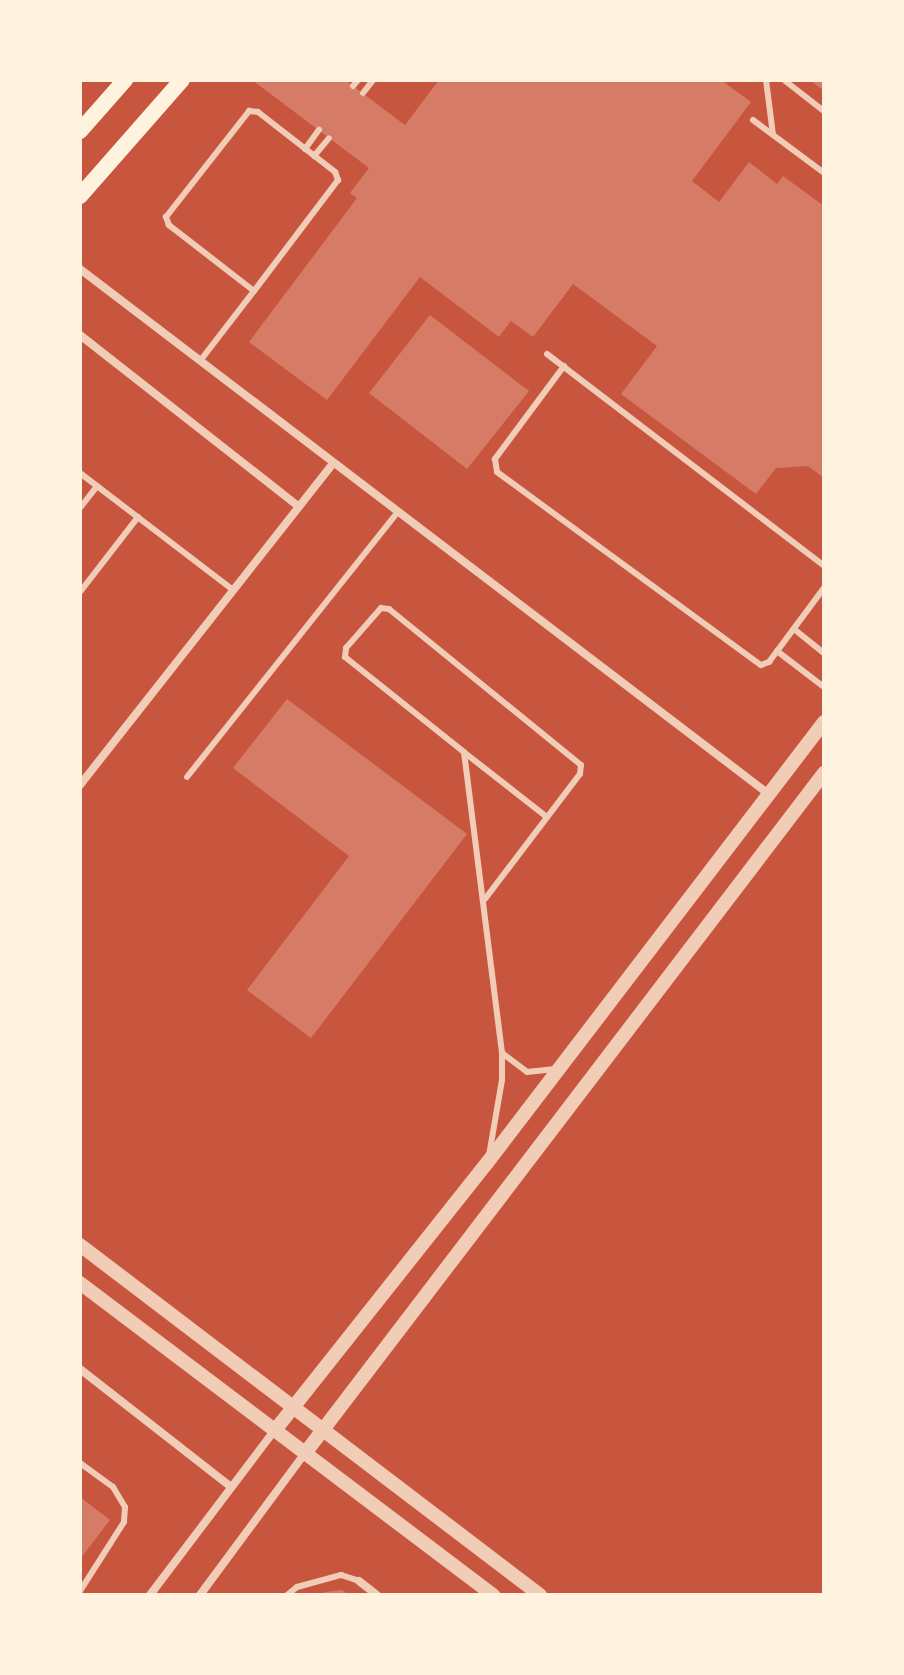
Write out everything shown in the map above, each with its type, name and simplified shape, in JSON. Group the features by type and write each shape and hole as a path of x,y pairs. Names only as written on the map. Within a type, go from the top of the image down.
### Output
{"main road":[{"path":"80,131 125,80"},
{"path":"80,196 182,80"}],"street":[{"path":"80,269 771,796"},
{"path":"80,335 299,507"},
{"path":"80,784 333,463"},
{"path":"150,1595 293,1407 487,1163 771,796 824,722"},
{"path":"200,1595 824,773"},
{"path":"80,1245 540,1595"},
{"path":"80,1283 493,1595"},
{"path":"80,1369 231,1487"},
{"path":"359,1581 377,1595"}],"lane":[{"path":"363,93 373,80"},
{"path":"766,80 773,135"},
{"path":"784,80 824,111"},
{"path":"200,361 254,291 338,180 335,172 258,112 249,111 166,217 169,225 254,291"},
{"path":"753,120 824,173"},
{"path":"305,149 319,130"},
{"path":"314,156 329,138"},
{"path":"547,354 824,566"},
{"path":"564,366 495,459 494,468 756,664 765,665 824,588"},
{"path":"80,473 233,590"},
{"path":"80,508 97,486"},
{"path":"187,777 398,512"},
{"path":"80,592 138,517"},
{"path":"485,899 580,774 578,761 389,609 381,608 346,648 345,657 547,817"},
{"path":"794,629 824,653"},
{"path":"777,651 824,687"},
{"path":"464,752 485,899 502,1053 498,1105 487,1163"},
{"path":"502,1053 527,1072 559,1068"},
{"path":"80,1463 113,1487 125,1507 124,1522 80,1591"},
{"path":"287,1595 297,1587 341,1575 359,1581"}],"building":[{"path":"252,80 345,80 405,125 439,80 721,80 751,102 692,181 719,202 749,162 777,184 783,176 824,206 824,478 808,466 776,468 756,494 621,394 657,346 573,284 533,337 511,321 499,337 420,277 327,400 249,342 357,198 350,193 369,168"},
{"path":"810,80 824,80 824,91"},
{"path":"430,315 529,391 467,469 369,393"},
{"path":"287,699 467,834 311,1038 247,990 349,856 233,768"},
{"path":"80,1497 110,1520 80,1559"},
{"path":"342,1590 348,1595 323,1595 325,1592"}]}
